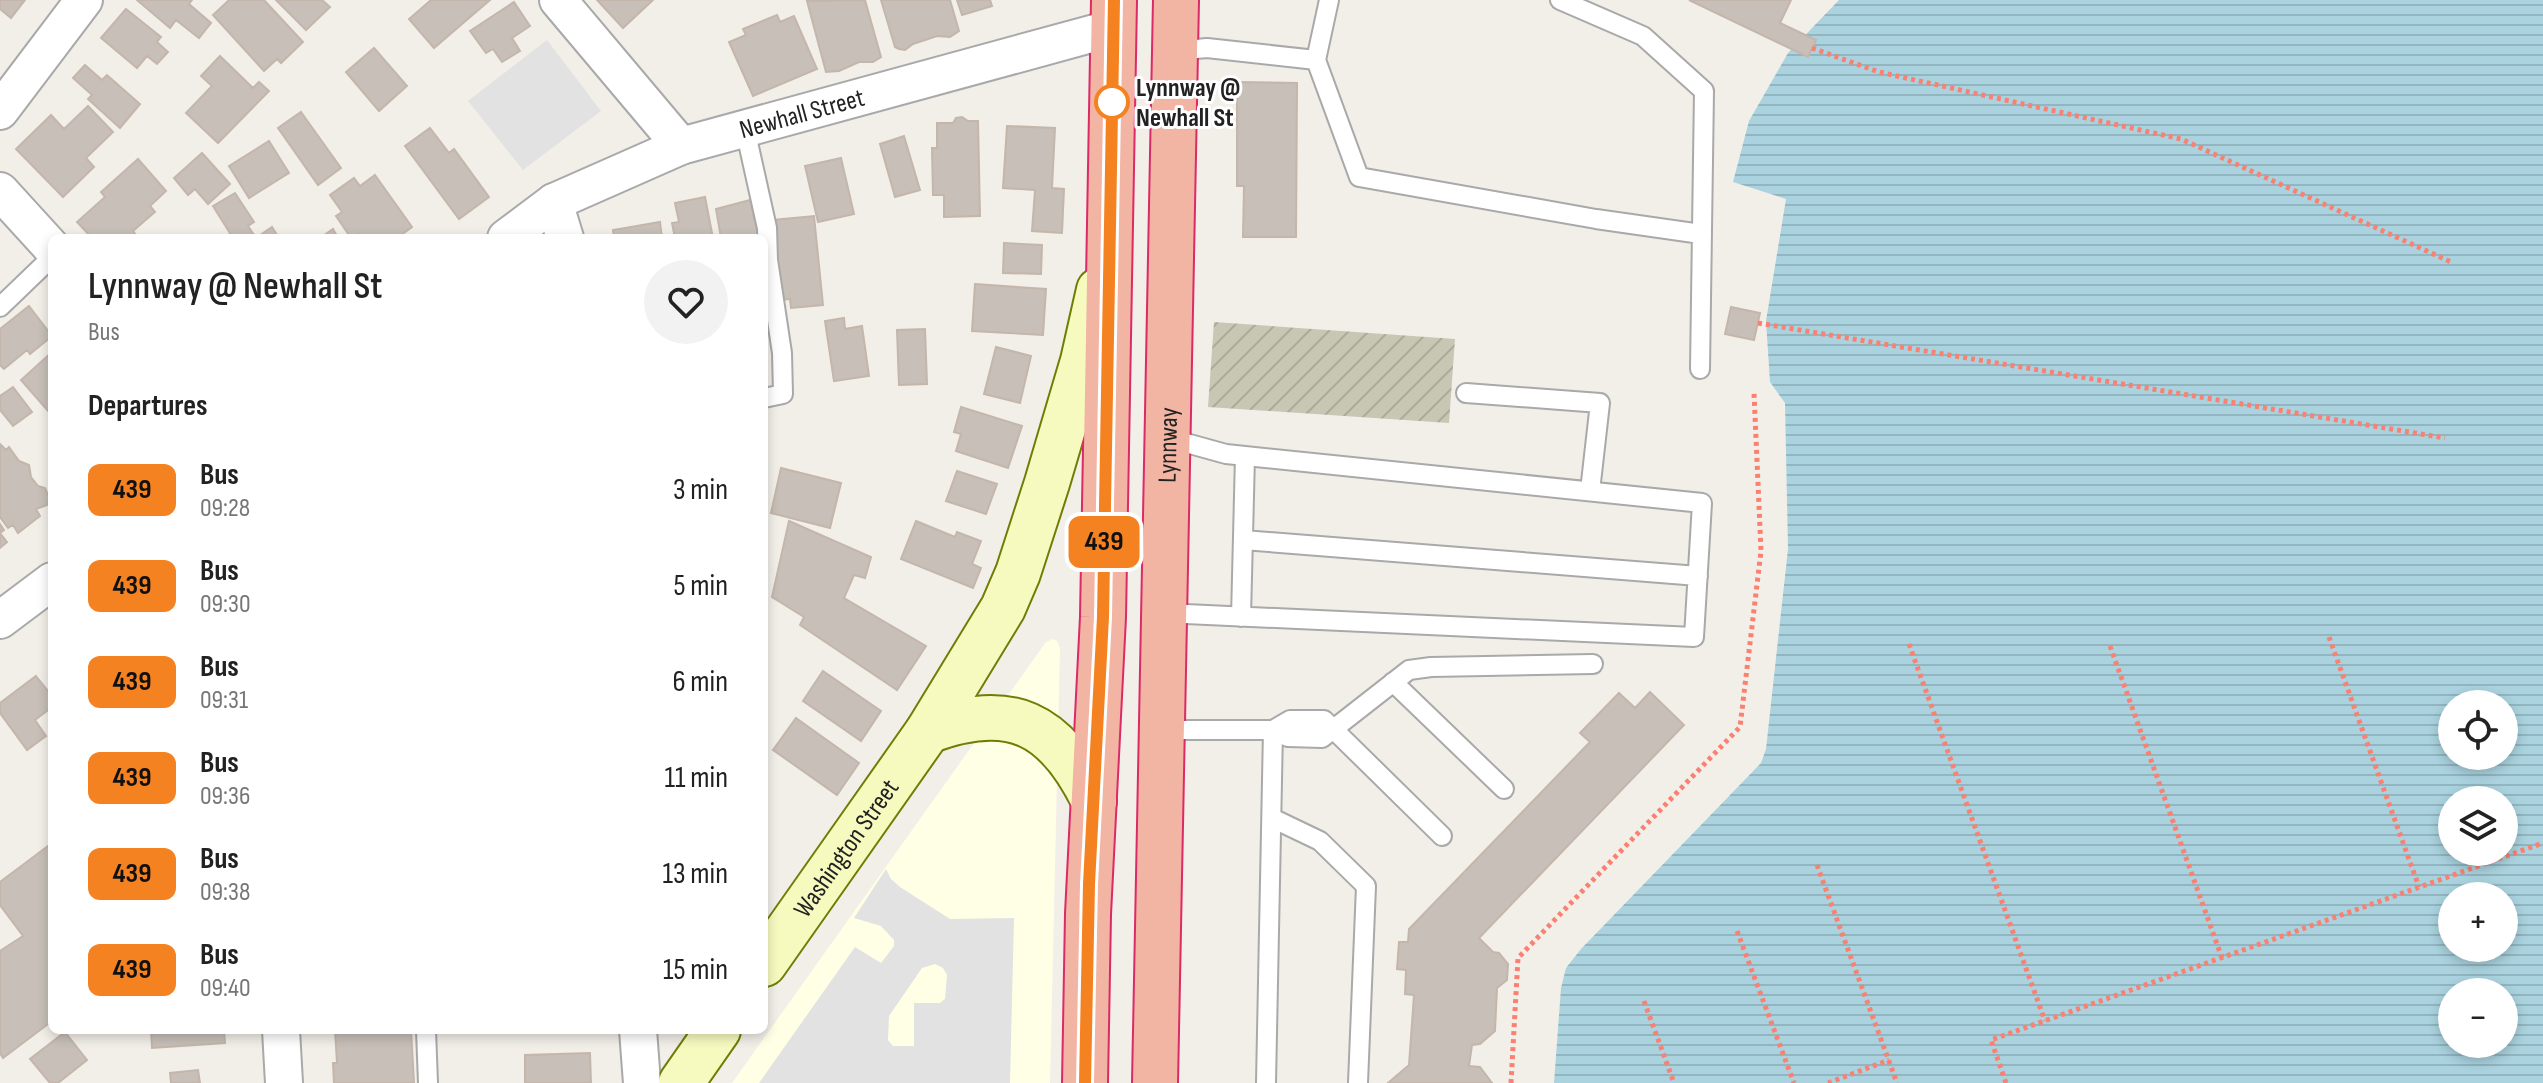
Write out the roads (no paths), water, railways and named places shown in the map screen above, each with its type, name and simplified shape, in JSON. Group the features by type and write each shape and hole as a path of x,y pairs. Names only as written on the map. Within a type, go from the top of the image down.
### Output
{"highway":[{"name":"Lynnway","path":"1155,1083 1176,0"},
{"path":"1085,1083 1103,617 1114,14"}],"main road":[{"name":"Washington Street","path":"768,958 928,731 1003,608 1018,573 1087,347 1109,234"},
{"path":"928,731 975,717 1000,717 1025,724 1038,730 1061,750 1082,777 1094,801"},
{"path":"681,1083 715,1034"}],"street":[{"path":"0,111 84,0"},
{"path":"558,0 681,146"},
{"name":"Newhall Street","path":"511,234 554,202 681,146 745,129 1114,14"},
{"path":"0,191 48,244"},
{"path":"554,202 564,234"},
{"path":"0,620 48,584"},
{"path":"281,1034 284,1083"},
{"path":"638,1034 642,1083"}],"lane":[{"path":"1329,0 1316,60 1359,177 1596,219 1701,234"},
{"path":"1560,0 1643,36 1704,91 1700,369"},
{"path":"1175,51 1207,48 1316,60"},
{"path":"745,129 767,234"},
{"path":"768,260 782,353 783,394 768,397"},
{"path":"0,307 48,261"},
{"path":"1466,393 1600,403 1590,491"},
{"path":"1164,613 1694,637 1702,503 1226,454 1168,438"},
{"path":"1241,617 1245,456"},
{"path":"1243,540 1698,576"},
{"path":"1332,729 1409,670 1593,664"},
{"path":"1393,682 1504,789"},
{"path":"1161,730 1273,730 1290,720 1324,720 1442,836"},
{"path":"1266,1083 1273,730"},
{"path":"1272,818 1320,841 1366,886 1358,1083"},
{"path":"426,1034 428,1083"}],"water":[{"path":"1839,0 2543,0 2543,1083 1554,1083 1561,988 1566,968 1761,763 1766,749 1788,549 1785,403 1770,382 1766,321 1786,199 1733,182 1749,121 1788,53"}],"place":[{"name":"Lynnway @ Newhall St","path":"1112,102"}]}
